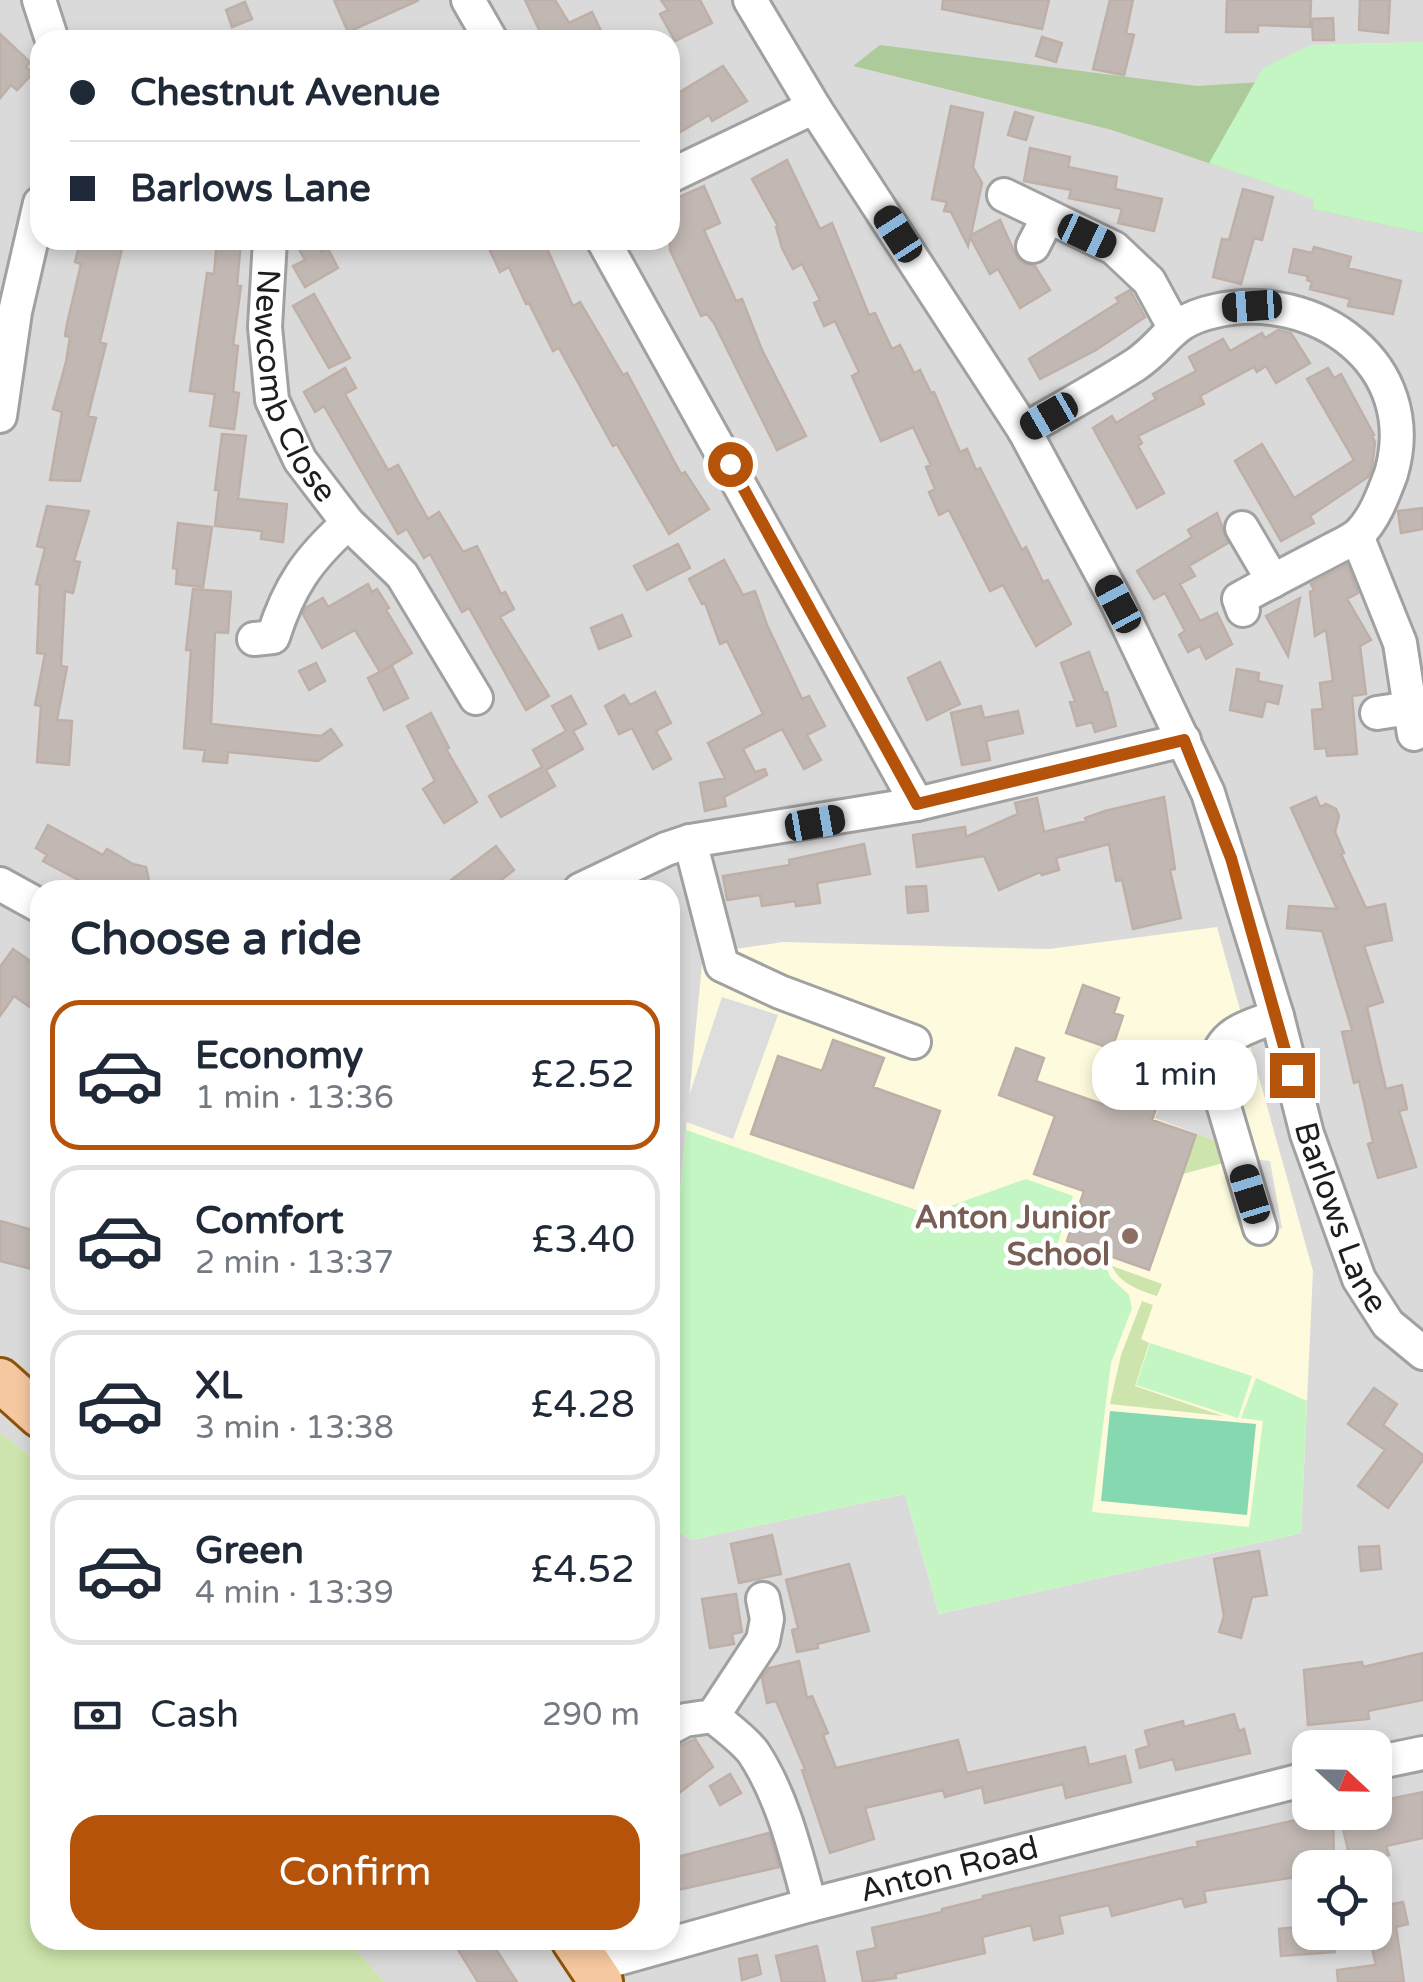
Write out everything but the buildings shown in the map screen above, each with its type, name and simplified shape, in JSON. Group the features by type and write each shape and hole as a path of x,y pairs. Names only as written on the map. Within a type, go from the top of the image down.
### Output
{"main road":[{"path":"0,1380 30,1407"}],"street":[{"path":"40,0 49,30"},
{"path":"468,0 484,30"},
{"name":"Barlows Lane","path":"750,0 1024,430 1118,604 1184,740 1231,858 1306,1134 1359,1280 1388,1324 1423,1353"},
{"path":"680,171 814,106"},
{"path":"1004,195 1040,232 1114,248 1148,281 1174,327"},
{"path":"0,416 15,312 30,247"},
{"name":"Newcomb Close","path":"269,250 265,327 272,400 300,460 348,524 402,575 438,663 476,698"},
{"path":"608,250 917,804"},
{"path":"1024,430 1126,382 1174,327 1210,312 1231,307 1275,308 1317,321 1342,334 1377,363 1398,406 1399,435 1384,494 1357,536 1239,599 1243,610"},
{"name":"Newcomb Close","path":"254,639 273,637 298,576 320,548 348,524"},
{"path":"1242,528 1273,580"},
{"path":"1357,536 1400,643 1412,721 1377,713"},
{"path":"602,880 690,841 917,804 1184,740"},
{"path":"690,841 722,965 780,992 914,1042"},
{"path":"0,884 30,900"},
{"path":"1260,1228 1214,1073 1216,1055 1233,1032 1277,1016"},
{"path":"680,1723 713,1716 764,1640 767,1620 762,1599"},
{"path":"713,1716 752,1750 794,1848 810,1905"},
{"path":"1392,1760 1423,1752"},
{"name":"Anton Road","path":"680,1939 1292,1783"},
{"name":"Anton Road","path":"588,1963 638,1950"}],"shaded area":[{"path":"0,0 1423,0 1423,42 1311,45 1210,164 1315,200 1313,209 1423,233 1423,1982 384,1982 356,1950 680,1950 680,880 30,880 30,1456 0,1433"},
{"path":"1217,927 1313,1271 1301,1533 939,1614 905,1494 691,1540 680,1533 680,1191 703,954 783,942 1049,949"},
{"path":"722,997 778,1015 733,1139 681,1120"},
{"path":"1198,1050 1220,1057 1251,1159 1270,1161 1282,1228 1251,1237 1219,1142 1155,1118 1163,1097 1182,1100"}],"green space":[{"path":"1423,42 1423,233 1312,209 1314,199 1209,163 1263,68 1311,45"},
{"path":"880,45 1197,86 1309,79 1423,233 1312,209 1314,199 1112,130 853,66"},
{"path":"686,1130 928,1214 1026,1179 1073,1196 1056,1248 1106,1265 1110,1277 1129,1295 1132,1308 1111,1363 1092,1512 1249,1527 1263,1421 1241,1418 1256,1378 1307,1401 1301,1533 939,1614 905,1494 691,1540 680,1533 680,1192"},
{"path":"1198,1134 1219,1142 1227,1162 1183,1174"},
{"path":"1112,1266 1162,1284 1157,1296 1125,1282"},
{"path":"1142,1301 1153,1305 1141,1339 1149,1343 1135,1386 1223,1416 1110,1404 1121,1355"},
{"path":"1150,1343 1252,1376 1238,1418 1136,1385"},
{"path":"1110,1411 1256,1424 1247,1515 1101,1501"},
{"path":"0,1433 30,1456 30,1950 356,1950 384,1982 0,1982"}],"place":[{"name":"Anton Junior School","path":"1130,1236"}],"route":[{"path":"730,464 917,804 1184,740 1231,858 1292,1075"}]}
